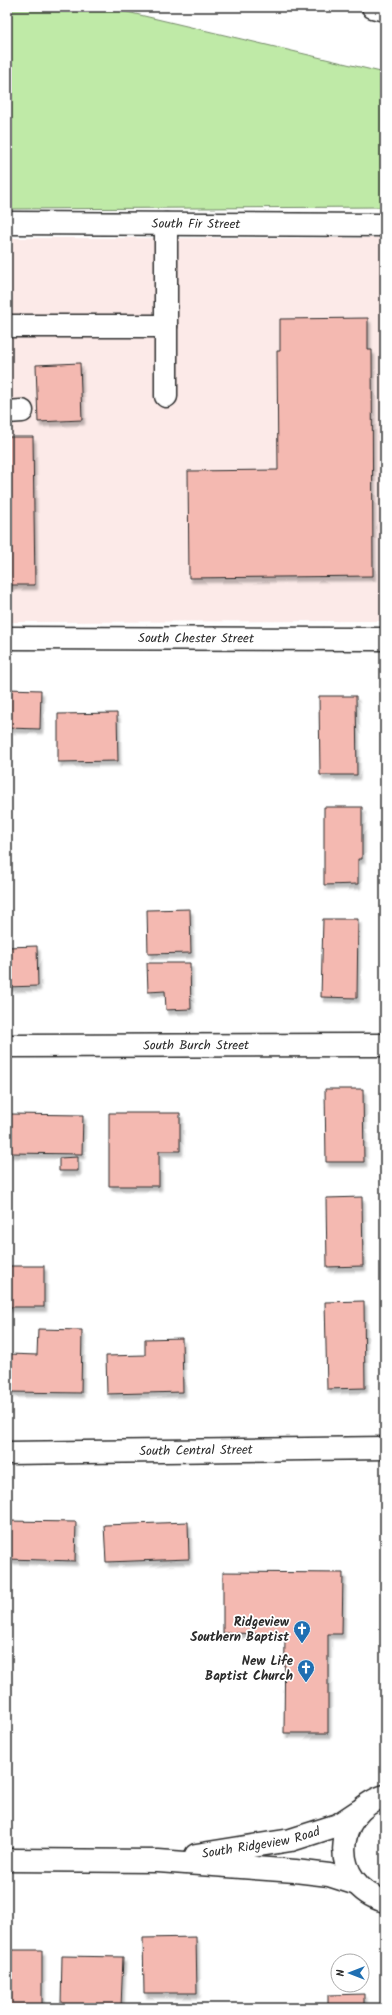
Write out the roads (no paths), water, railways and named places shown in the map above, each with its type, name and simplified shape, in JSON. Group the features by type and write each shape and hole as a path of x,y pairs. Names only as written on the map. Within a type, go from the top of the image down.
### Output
{"main road":[{"path":"373,7 385,10"},
{"name":"South Fir Street","path":"7,223 385,225"},
{"path":"166,224 166,396"},
{"path":"7,326 166,326"},
{"name":"South Chester Street","path":"7,638 385,639"},
{"name":"South Burch Street","path":"7,1046 385,1045"},
{"name":"South Central Street","path":"7,1453 385,1448"},
{"path":"376,1797 348,1827 343,1847 347,1867 357,1884 381,1901"},
{"name":"South Ridgeview Road","path":"158,1861 291,1840 338,1825 376,1797"},
{"name":"South Ridgeview Road","path":"7,1860 158,1861 295,1871 329,1875 357,1884"}],"place":[{"name":"Ridgeview Southern Baptist","path":"302,1644"},
{"name":"New Life Baptist Church","path":"306,1683"}]}
